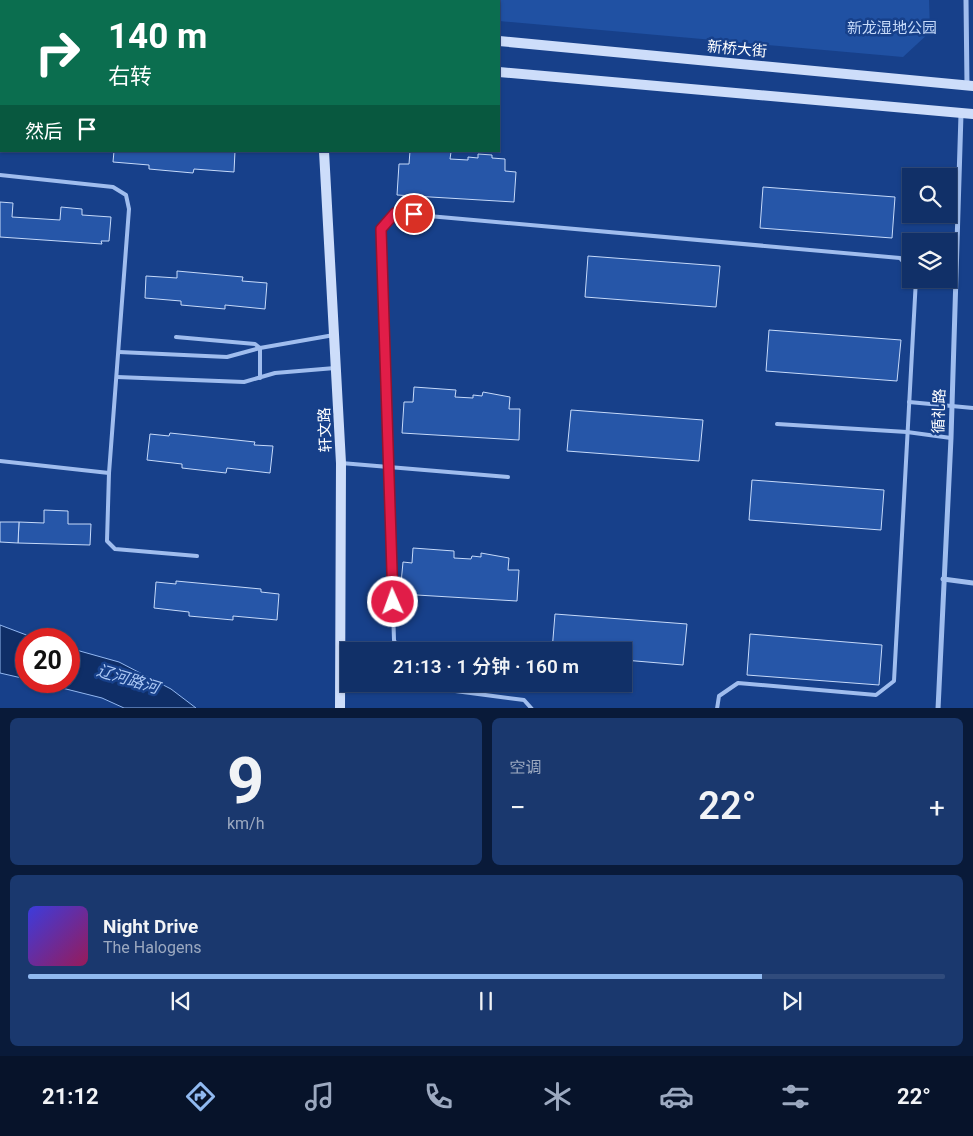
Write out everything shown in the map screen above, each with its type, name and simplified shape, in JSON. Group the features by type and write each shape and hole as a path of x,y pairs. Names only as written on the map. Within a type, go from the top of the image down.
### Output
{"street":[{"path":"966,0 970,86"},
{"name":"新桥大街","path":"500,41 970,86"},
{"path":"500,72 973,114"},
{"name":"循礼路","path":"938,708 951,438 961,114"},
{"name":"轩文路","path":"324,152 336,335 341,463 340,708"},
{"path":"944,579 973,583"}],"lane":[{"path":"0,175 113,187 126,195 129,208 107,541 115,549 197,556"},
{"path":"395,642 381,229 395,213 900,258 902,260"},
{"path":"717,708 718,696 738,683 876,695 894,681 915,288"},
{"path":"118,352 227,357 260,348 336,335"},
{"path":"176,337 255,344 260,348"},
{"path":"260,348 260,378"},
{"path":"117,377 244,382 275,374 337,368"},
{"path":"909,402 973,408"},
{"path":"777,424 907,432 951,438"},
{"path":"0,461 110,473"},
{"path":"341,463 508,477"},
{"path":"463,692 524,700 532,708"}],"green space":[{"name":"新龙湿地公园","path":"500,0 929,0 930,32 903,57 500,21"}],"water":[{"path":"0,625 15,631 15,676 0,673"},
{"name":"辽河路河","path":"80,651 119,662 171,689 196,708 124,708 102,698 80,692"}],"building":[{"path":"114,152 235,152 234,172 194,169 193,173 149,169 149,165 113,162"},
{"path":"410,152 451,152 450,159 468,160 468,157 478,158 478,154 492,155 492,158 505,159 505,171 516,172 514,202 397,195 399,164 409,164"},
{"path":"763,187 895,197 892,238 760,228"},
{"path":"0,202 13,203 12,217 60,220 61,207 82,209 82,215 111,217 109,241 101,241 102,244 0,237"},
{"path":"588,256 720,266 716,307 585,297"},
{"path":"177,271 243,277 242,281 267,283 265,309 225,305 225,309 181,305 181,301 145,298 146,276 177,278"},
{"path":"769,330 901,340 897,381 766,371"},
{"path":"414,387 456,390 455,397 473,398 473,395 482,396 483,392 510,397 509,409 520,409 519,440 402,433 404,402 413,402"},
{"path":"571,410 703,420 699,461 567,451"},
{"path":"170,433 255,442 254,445 273,446 270,473 227,468 226,473 182,468 182,464 147,460 150,434 169,436"},
{"path":"752,480 884,490 881,530 749,520"},
{"path":"44,510 68,511 68,524 91,524 90,545 18,543 19,522 44,523"},
{"path":"0,522 19,522 18,543 0,542"},
{"path":"413,548 454,551 454,558 471,559 472,556 481,557 481,553 509,558 508,570 519,570 517,601 400,594 403,562 412,563"},
{"path":"176,581 261,589 261,592 279,594 277,620 233,616 233,620 189,616 189,612 154,608 156,582 176,584"},
{"path":"555,614 687,624 683,665 632,661 632,642 553,642"},
{"path":"750,634 882,645 879,685 747,675"}],"route":[{"path":"393,602 381,229 395,213 414,214"}]}
